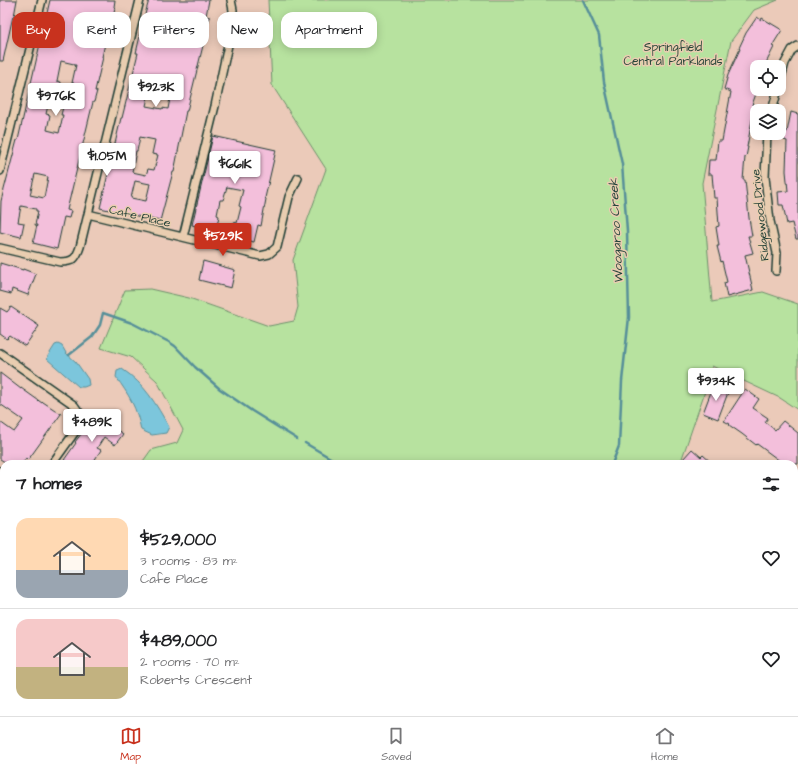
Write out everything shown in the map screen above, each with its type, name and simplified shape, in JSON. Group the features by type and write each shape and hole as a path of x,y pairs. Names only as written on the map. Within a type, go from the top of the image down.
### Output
{"street":[{"path":"0,171 42,0"},
{"path":"0,248 60,262 70,262 77,254 140,0"},
{"path":"183,237 215,106 231,31 234,10 231,0"},
{"path":"786,61 792,50 798,46"},
{"name":"Ridgewood Drive","path":"767,140 765,177 770,221 777,253 776,270"},
{"name":"Cafe Place","path":"88,214 260,256 269,254 277,247 289,197 298,178"},
{"path":"0,352 74,405 81,415 77,429 55,460"}],"green space":[{"name":"Springfield Central Parklands","path":"268,0 778,0 754,10 731,41 702,183 712,302 763,292 798,304 798,410 780,398 712,366 712,371 681,460 144,460 151,450 177,443 183,430 157,381 131,357 101,348 125,290 150,289 189,298 269,326 294,321 298,307 293,260 326,169 272,85 270,48 273,48 273,12 269,12"}],"water":[{"path":"58,344 62,346 66,353 76,362 88,379 89,385 79,387 47,359 55,345"},
{"path":"122,369 144,388 154,402 169,427 166,433 152,435 141,430 132,402 116,377 117,371"}],"building":[{"path":"0,0 17,0 15,12 12,12 12,20 3,61 0,61"},
{"path":"50,0 115,0 114,12 73,12 73,48 104,48 95,91 97,91 67,210 71,211 69,218 64,217 57,249 33,243 37,225 35,225 38,211 36,211 36,209 21,206 18,222 24,223 21,237 0,232 1,201 39,48 65,48 65,12 47,12","holes":["61,61 76,65 72,83 74,83 70,100 65,99 59,133 47,130 50,115 46,114 51,92 59,94 61,82 57,81","35,174 48,177 44,198 30,195"]},
{"path":"149,0 209,0 207,12 146,12"},
{"path":"757,17 761,20 762,18 782,30 772,46 774,47 768,60 750,60 750,96 755,96 752,104 750,104 750,131 745,157 743,180 745,180 752,236 748,236 753,253 745,255 753,290 727,297 724,283 727,282 717,246 719,246 716,227 719,226 717,198 714,198 712,174 708,174 709,160 716,160 718,141 722,141 731,92 724,89 728,75 746,33"},
{"path":"139,40 139,48 202,48 186,111 174,172 160,221 100,208 138,53 136,53","holes":["150,88 171,93 168,109 146,106","140,137 155,140 152,154 158,155 154,170 148,169 146,175 132,172","135,181 150,184 146,201 131,198"]},
{"path":"791,112 798,114 798,239 796,239 792,223 787,224 783,205 779,205 778,192 788,191 786,171 787,141 784,140 786,140"},
{"path":"213,136 276,150 265,198 261,226 258,225 254,242 230,237 234,222 237,223 243,190 227,187 223,200 220,200 216,231 192,225"},
{"path":"203,261 235,270 231,288 199,280"},
{"path":"0,263 36,274 28,295 12,289 11,294 0,291"},
{"path":"11,307 39,326 25,346 10,336 7,339 0,334 0,308 7,312"},
{"path":"0,373 21,389 61,414 28,460 26,458 25,460 0,459 0,422 14,432 23,420 0,404"},
{"path":"714,384 729,390 718,419 703,413"},
{"path":"745,389 759,399 753,408 768,418 765,422 775,430 783,421 798,433 798,460 779,460 724,421"},
{"path":"98,417 123,434 115,445 104,437 97,448 101,450 95,460 64,460 85,429 88,432"},
{"path":"692,449 701,457 703,455 709,460 684,460 683,459"}],"waterway":[{"name":"Woogaroo Creek","path":"583,0 599,35 604,82 622,164 627,231 629,317 622,381 619,446 614,460"},
{"path":"69,355 92,337 100,325 103,313 132,323 175,346 195,367 220,389 297,439"},
{"path":"305,443 333,460"}]}
